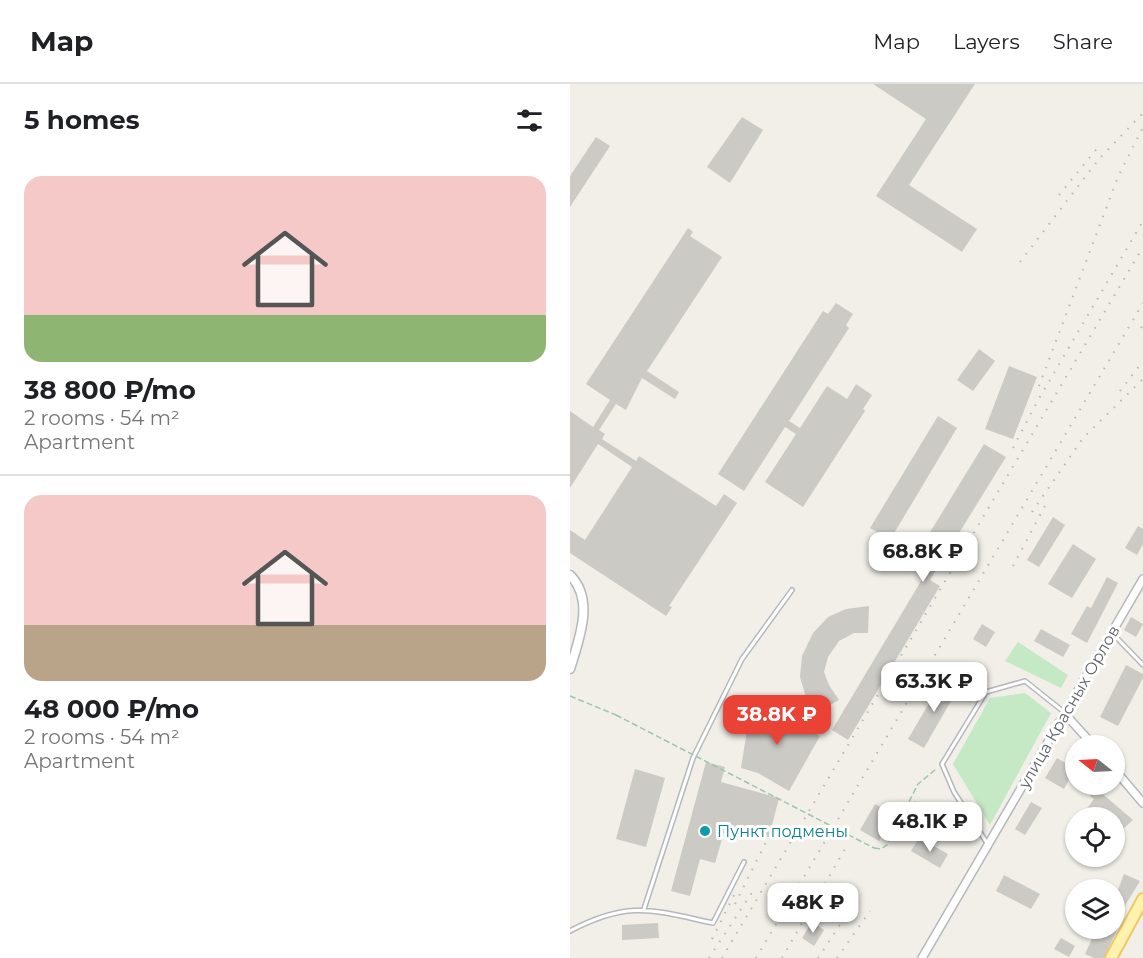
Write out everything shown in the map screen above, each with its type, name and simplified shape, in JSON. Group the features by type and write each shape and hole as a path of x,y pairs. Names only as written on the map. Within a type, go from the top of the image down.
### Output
{"main road":[{"path":"1111,958 1143,899"}],"street":[{"path":"570,575 578,583 583,596 584,610 570,669"},
{"name":"улица Красных Орлов","path":"922,958 1143,579"},
{"path":"1065,714 1084,735"},
{"path":"1125,782 1143,803"}],"lane":[{"path":"644,909 693,758 742,659 792,590"},
{"path":"1112,633 1143,665"},
{"path":"989,845 954,792 942,764 986,692 1025,681 1065,714"},
{"path":"570,931 605,915 644,909 664,910 713,923 744,862"}],"path":[{"path":"570,696 616,715 874,848 881,849 887,845 918,784 942,764"}],"green space":[{"path":"1018,642 1068,675 1061,688 1005,661"},
{"path":"1025,693 1051,713 990,825 953,764 990,698"}],"building":[{"path":"873,84 975,84 909,185 977,229 962,252 876,196 926,119"},
{"path":"742,117 763,130 730,183 707,167"},
{"path":"596,137 610,146 570,207 570,176"},
{"path":"688,228 693,232 690,236 722,257 647,371 679,392 675,399 642,378 626,410 616,404 599,430 605,434 602,439 636,461 639,456 716,506 724,494 737,503 669,606 672,607 666,616 570,553 570,530 585,540 632,467 598,444 570,488 570,411 593,427 610,400 586,384"},
{"path":"836,303 853,314 846,325 849,328 789,421 800,428 827,386 847,399 856,384 872,395 863,409 865,411 803,507 765,482 796,434 785,427 744,491 718,474 823,311 828,314"},
{"path":"979,349 995,361 973,391 957,380"},
{"path":"1009,366 1037,377 1013,439 985,429"},
{"path":"938,416 957,428 890,540 870,528"},
{"path":"984,444 1006,457 930,580 940,586 848,740 832,730 930,566 915,557"},
{"path":"1053,517 1065,525 1039,567 1027,560"},
{"path":"1138,526 1143,529 1143,544 1137,555 1125,548"},
{"path":"1073,544 1096,559 1072,598 1048,584"},
{"path":"1107,577 1118,583 1087,643 1071,634 1087,606 1091,608"},
{"path":"869,606 868,633 854,633 839,641 828,657 824,672 839,700 816,713 806,697 800,677 802,656 813,633 828,617 846,609"},
{"path":"1131,617 1143,624 1136,637 1124,630"},
{"path":"982,624 995,632 986,647 973,639"},
{"path":"1041,629 1070,645 1063,657 1034,641"},
{"path":"1126,665 1143,674 1143,678 1118,726 1100,717"},
{"path":"944,678 959,687 924,748 908,739"},
{"path":"770,698 790,709 785,717 820,736 789,791 758,773 741,768 749,718 758,720"},
{"path":"1057,758 1065,763 1064,789 1045,778"},
{"name":"Пункт подмены","path":"706,762 725,767 721,782 779,798 769,837 726,826 715,863 700,859 690,896 671,891"},
{"path":"635,769 665,778 646,847 616,839"},
{"path":"1089,795 1104,795 1118,807 1088,807 1094,799"},
{"path":"915,801 927,808 915,829 903,822"},
{"path":"1031,802 1042,808 1025,835 1015,829"},
{"path":"875,804 889,812 883,822 888,825 879,841 860,830"},
{"path":"1125,813 1133,820 1125,827"},
{"path":"919,838 948,854 940,868 911,851"},
{"path":"1124,874 1140,881 1125,906 1125,879 1122,879"},
{"path":"1004,875 1040,894 1031,909 996,891"},
{"path":"812,922 824,930 814,946 802,938"},
{"path":"658,923 659,938 622,940 622,925"},
{"path":"1061,938 1075,946 1069,957 1054,949"},
{"path":"1092,939 1113,939 1104,958 1094,958 1085,954"}],"railway":[{"path":"1020,262 1099,159 1143,113"},
{"path":"1039,386 1118,177 1143,127"},
{"path":"1059,195 1099,146"},
{"path":"1013,448 1037,402 1143,221"},
{"path":"722,958 1143,247"},
{"path":"756,958 1143,303"},
{"path":"1120,391 1143,361"},
{"path":"1032,512 1083,438 1143,379"},
{"path":"1013,566 1047,502"},
{"path":"735,904 767,840"},
{"path":"782,958 845,849"},
{"path":"709,958 753,891"},
{"path":"712,939 735,893"},
{"path":"818,958 857,899"},
{"path":"837,958 870,911"}],"place":[{"name":"Пункт подмены","path":"705,831"}]}
